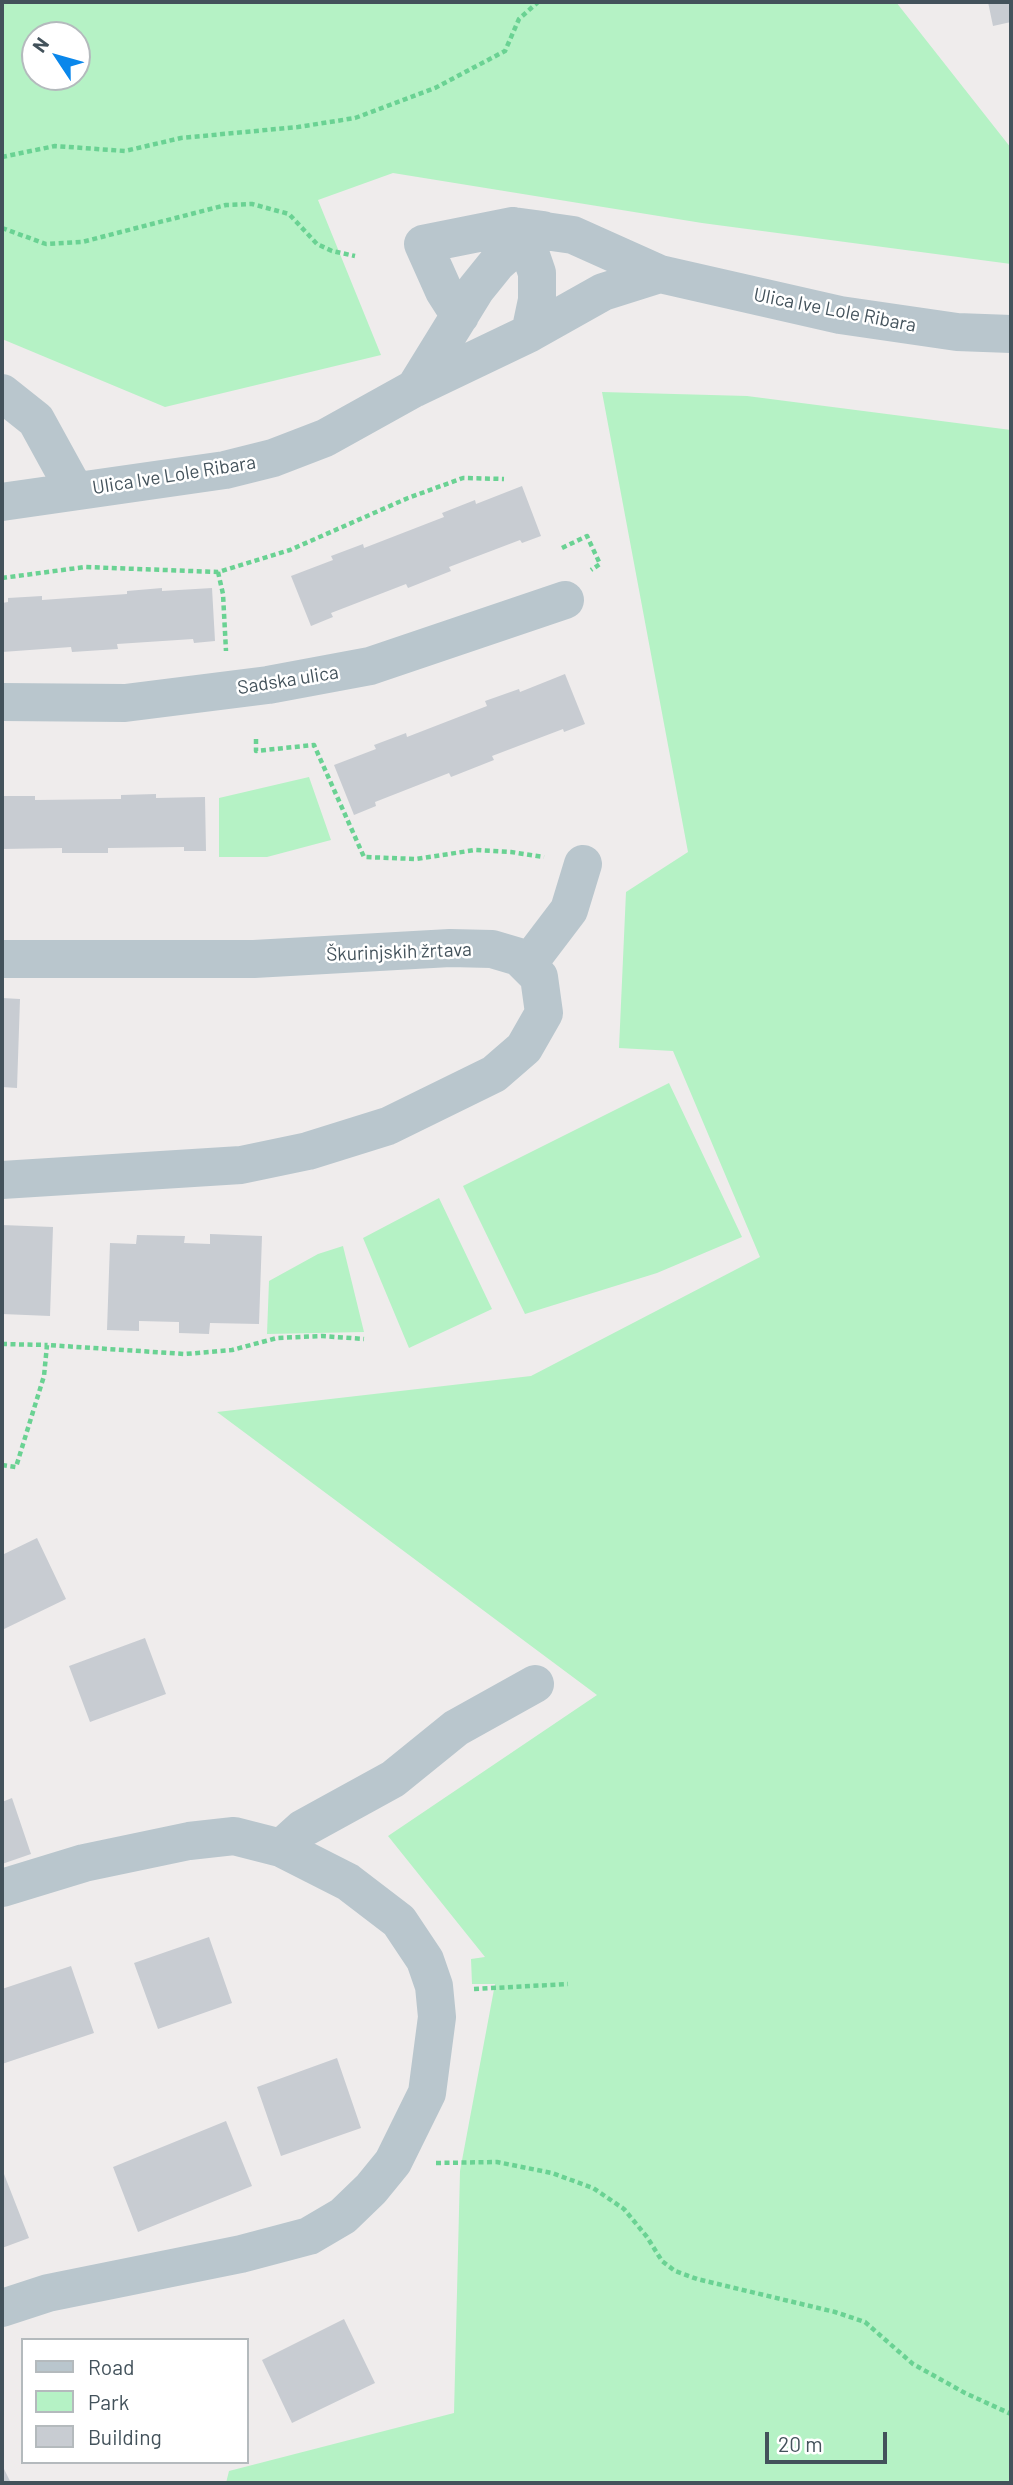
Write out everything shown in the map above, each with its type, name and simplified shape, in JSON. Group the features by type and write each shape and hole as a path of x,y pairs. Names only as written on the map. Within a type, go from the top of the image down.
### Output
{"street":[{"path":"460,316 444,291 423,244 528,232 537,273 537,300 530,333"},
{"name":"Ulica Ive Lole Ribara","path":"415,388 476,289 528,232 573,235 660,274 840,314 957,332 1011,334"},
{"name":"Ulica Ive Lole Ribara","path":"2,502 225,470 273,458 325,438 415,388 530,333 603,292 660,274"},
{"path":"2,393 36,420 75,491"},
{"name":"Sadska ulica","path":"2,702 125,703 268,685 370,666 565,600"},
{"path":"2,1180 241,1165 308,1151 388,1126 494,1074 524,1048 544,1013 539,977 528,964 569,910 583,864"},
{"name":"Škurinjskih žrtava","path":"2,959 254,959 450,948 492,949 519,957 528,964"},
{"path":"281,1848 302,1829 393,1779 456,1728 535,1684"},
{"path":"2,1888 84,1863 189,1841 234,1836 281,1848 348,1882 399,1921 425,1960 434,1986 438,2017 427,2093 393,2162 371,2189 343,2216 309,2236 241,2254 48,2292 2,2308"}],"path":[{"path":"2,157 55,146 125,151 181,138 298,127 355,118 435,88 505,51 519,19 538,2"},
{"path":"2,228 46,244 82,242 226,205 252,204 289,214 317,244 332,251 355,256"},
{"path":"2,578 85,567 218,572 290,550 408,498 463,478 503,479"},
{"path":"562,548 587,536 600,564 591,570"},
{"path":"218,572 223,594 226,656"},
{"path":"256,739 256,751 314,746 364,857 416,859 475,850 511,852 583,864"},
{"path":"2,1344 185,1354 232,1350 277,1338 322,1336 364,1339"},
{"path":"2,1465 16,1467 44,1376 47,1345"},
{"path":"468,1987 468,1990 568,1984"},
{"path":"428,2163 497,2162 552,2173 593,2188 624,2209 662,2261 675,2271 866,2322 913,2364 965,2393 1011,2414"}],"green space":[{"path":"2,2 896,2 1011,148 1011,264 702,223 393,173 318,200 381,355 165,407 2,339"},
{"path":"602,392 747,396 1011,430 1011,2483 226,2483 229,2471 454,2413 460,2171 495,1984 472,1984 471,1959 485,1957 388,1836 597,1695 217,1412 531,1376 760,1257 673,1051 619,1048 626,892 688,852"},
{"path":"309,777 331,840 267,857 219,857 219,798"},
{"path":"669,1083 742,1237 657,1273 525,1314 463,1186"},
{"path":"439,1198 492,1309 409,1348 363,1238"},
{"path":"343,1246 364,1332 267,1334 269,1281 318,1254"}],"building":[{"path":"988,2 1011,2 1011,22 993,26"},
{"path":"522,486 541,536 522,543 520,540 449,567 451,571 408,588 406,584 331,613 333,617 311,626 291,576 333,560 331,556 363,544 364,548 444,517 442,513 475,500 476,504"},
{"path":"162,588 162,591 212,588 215,641 194,643 193,639 117,644 118,649 72,652 71,647 2,652 2,603 8,602 8,598 42,596 42,600 127,594 127,591"},
{"path":"565,674 585,724 564,732 563,729 492,756 494,760 451,777 449,773 375,802 376,806 354,815 334,765 376,749 374,745 406,733 407,737 487,706 485,701 519,689 520,692"},
{"path":"156,794 156,798 205,797 206,851 184,851 184,847 108,848 108,853 62,853 62,848 2,849 2,796 35,796 35,800 121,799 121,795"},
{"path":"2,998 20,999 17,1088 2,1087"},
{"path":"2,1225 53,1227 50,1316 2,1314"},
{"path":"210,1234 262,1236 259,1324 210,1323 209,1334 179,1333 179,1322 139,1321 139,1331 107,1330 110,1243 136,1244 137,1235 185,1236 184,1243 210,1244"},
{"path":"37,1538 66,1599 2,1630 2,1555"},
{"path":"145,1638 166,1694 90,1722 69,1666"},
{"path":"12,1798 31,1854 2,1864 2,1802"},
{"path":"209,1937 232,2003 158,2029 134,1963"},
{"path":"71,1966 94,2033 2,2064 2,1989"},
{"path":"337,2058 361,2128 281,2156 257,2087"},
{"path":"226,2121 252,2186 138,2232 113,2167"},
{"path":"4,2174 29,2238 2,2248 2,2175"},
{"path":"344,2319 375,2383 292,2423 262,2360"},
{"path":"2,2465 11,2483 2,2483"}]}
